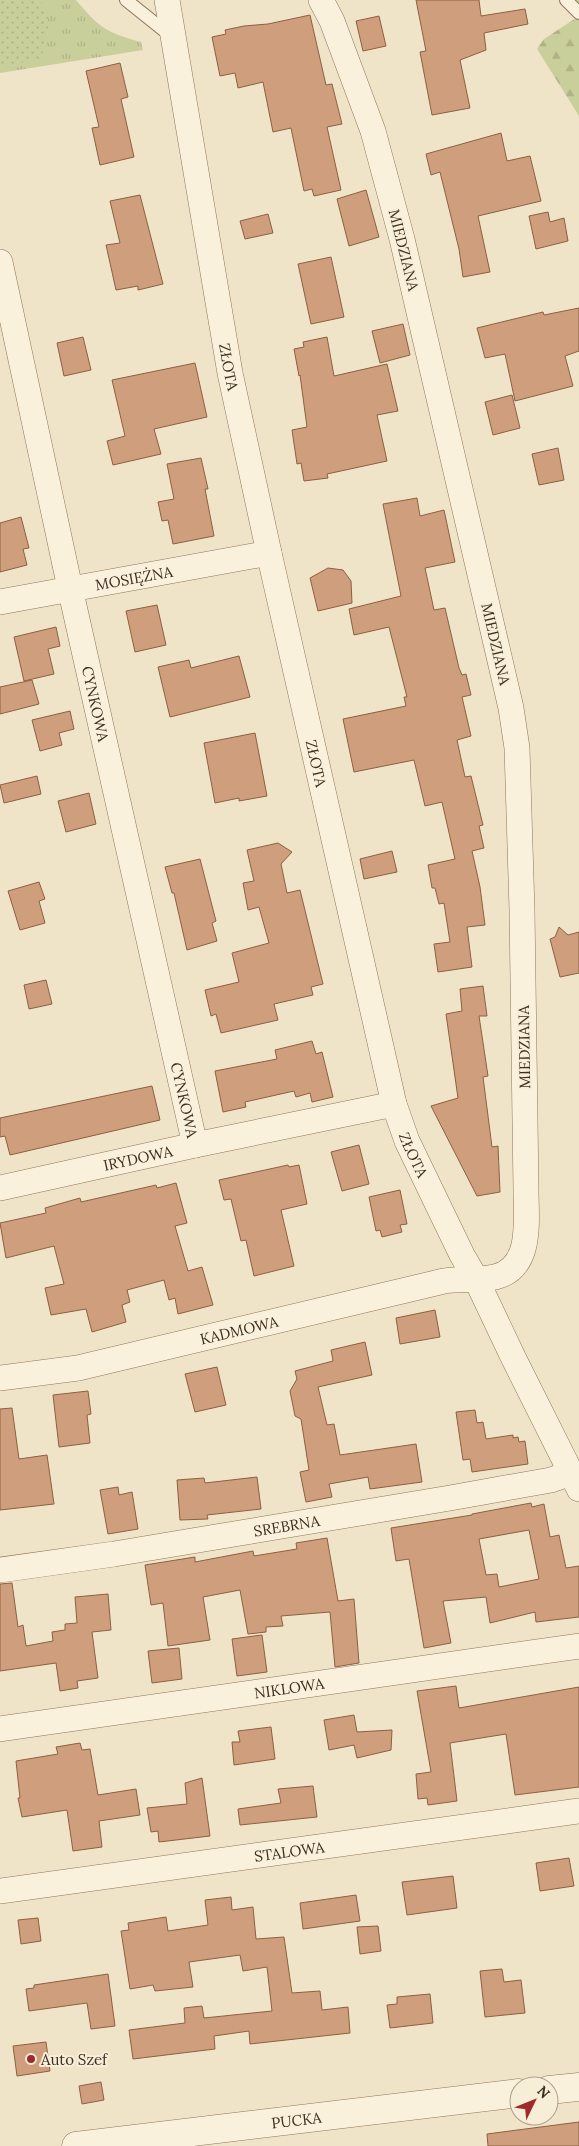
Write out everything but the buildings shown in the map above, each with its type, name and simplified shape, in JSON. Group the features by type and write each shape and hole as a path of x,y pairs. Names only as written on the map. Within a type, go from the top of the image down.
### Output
{"street":[{"name":"ZŁOTA","path":"167,0 230,373 394,1104 407,1140 462,1255 476,1279 575,1481"},
{"name":"MIEDZIANA","path":"321,0 332,21 373,131 402,238 511,708 518,748 526,1234 523,1252 516,1266 496,1277 476,1279"},
{"name":"CYNKOWA","path":"0,262 70,588 195,1145"},
{"name":"MOSIĘŻNA","path":"0,602 269,553"},
{"name":"IRYDOWA","path":"0,1188 394,1104"},
{"name":"KADMOWA","path":"0,1378 78,1368 444,1281 476,1279"},
{"name":"SREBRNA","path":"0,1570 114,1554 551,1480 575,1481"},
{"name":"NIKLOWA","path":"0,1728 579,1646"},
{"name":"STALOWA","path":"0,1891 579,1811"},
{"path":"559,2089 579,2087"},
{"name":"PUCKA","path":"76,2146 509,2094"}],"lane":[{"path":"126,0 158,24 174,39"},
{"path":"566,0 579,13"}],"green space":[{"path":"0,0 76,0 104,28 141,42 143,50 0,73"},
{"path":"0,0 40,0 47,14 48,21 47,36 41,58 0,68"},
{"path":"572,0 579,0 579,116 537,49 544,39 576,18"}],"place":[{"name":"Auto Szef","path":"31,2059"}]}
